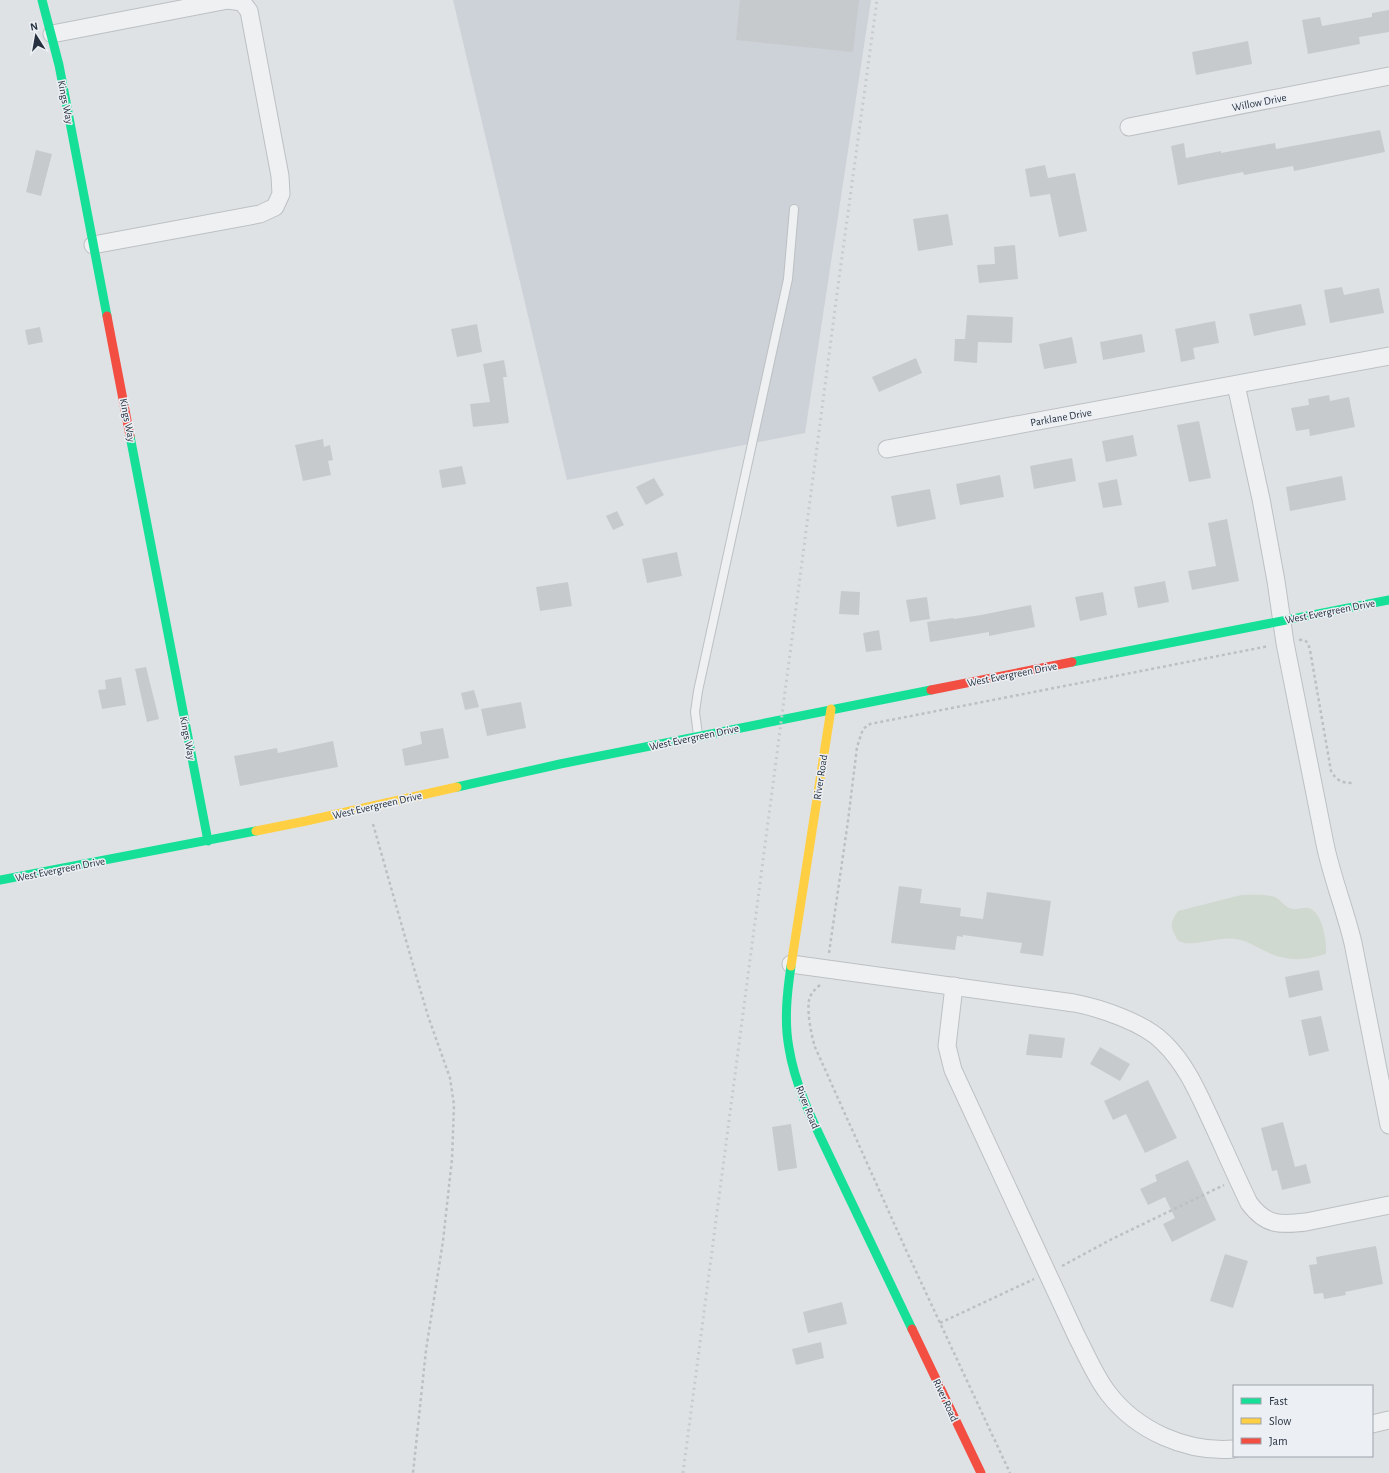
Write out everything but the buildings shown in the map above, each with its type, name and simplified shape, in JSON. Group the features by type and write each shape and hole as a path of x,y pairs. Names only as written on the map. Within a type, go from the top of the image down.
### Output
{"street":[{"name":"Kings Way","path":"42,0 59,65 208,841"},
{"path":"52,34 228,0 242,2 249,11 280,176 281,194 275,207 260,214 93,245"},
{"name":"Willow Drive","path":"1129,127 1389,76"},
{"name":"Parklane Drive","path":"887,449 1389,356"},
{"path":"1236,385 1261,499 1276,581 1285,643 1324,844 1353,943 1389,1125"},
{"name":"West Evergreen Drive","path":"0,880 208,841 567,763 831,709 1389,600"},
{"name":"River Road","path":"831,709 791,964 786,1002 787,1037 796,1076 814,1123 981,1473"},
{"path":"791,964 1091,1006 1122,1018 1148,1030 1174,1052 1190,1077 1238,1178 1255,1210 1262,1218 1279,1224 1306,1222 1389,1205"},
{"path":"954,986 947,1046 953,1070 1077,1337 1100,1380 1108,1393 1132,1418 1162,1436 1176,1442 1204,1449 1233,1449"},
{"path":"1373,1424 1389,1420"}],"lane":[{"path":"698,736 695,712 698,691 788,279 794,209"}],"path":[{"path":"1010,1473 940,1323 815,1047 811,1026 809,999 813,991 824,980 827,969 860,734 866,726 874,723 1304,640 1309,644 1331,771 1334,777 1340,781 1352,783"},
{"path":"369,807 428,1016 450,1078 454,1105 452,1159 443,1241 426,1350 413,1473"},
{"path":"940,1323 1048,1273 1126,1232 1238,1178"}],"shaded area":[{"path":"453,0 871,0 805,433 567,480"},
{"path":"1241,895 1271,896 1277,898 1285,906 1290,908 1311,909 1319,917 1321,923 1326,943 1326,954 1305,959 1290,959 1276,956 1249,943 1236,939 1230,938 1186,943 1177,939 1172,924 1178,911"}],"railway":[{"path":"683,1473 838,286 877,0"}],"traffic: fast":[{"path":"42,0 59,65 107,316"},
{"path":"130,436 208,841"},
{"path":"1072,662 1389,600"},
{"path":"457,787 560,764 931,690"},
{"path":"0,880 256,831"},
{"path":"791,966 787,997 787,1038 797,1080 816,1127 912,1329"}],"traffic: slow":[{"path":"791,966 831,709"},
{"path":"256,831 457,787"}],"traffic: jam":[{"path":"107,316 130,436"},
{"path":"931,690 1072,662"},
{"path":"912,1329 981,1473"}]}
